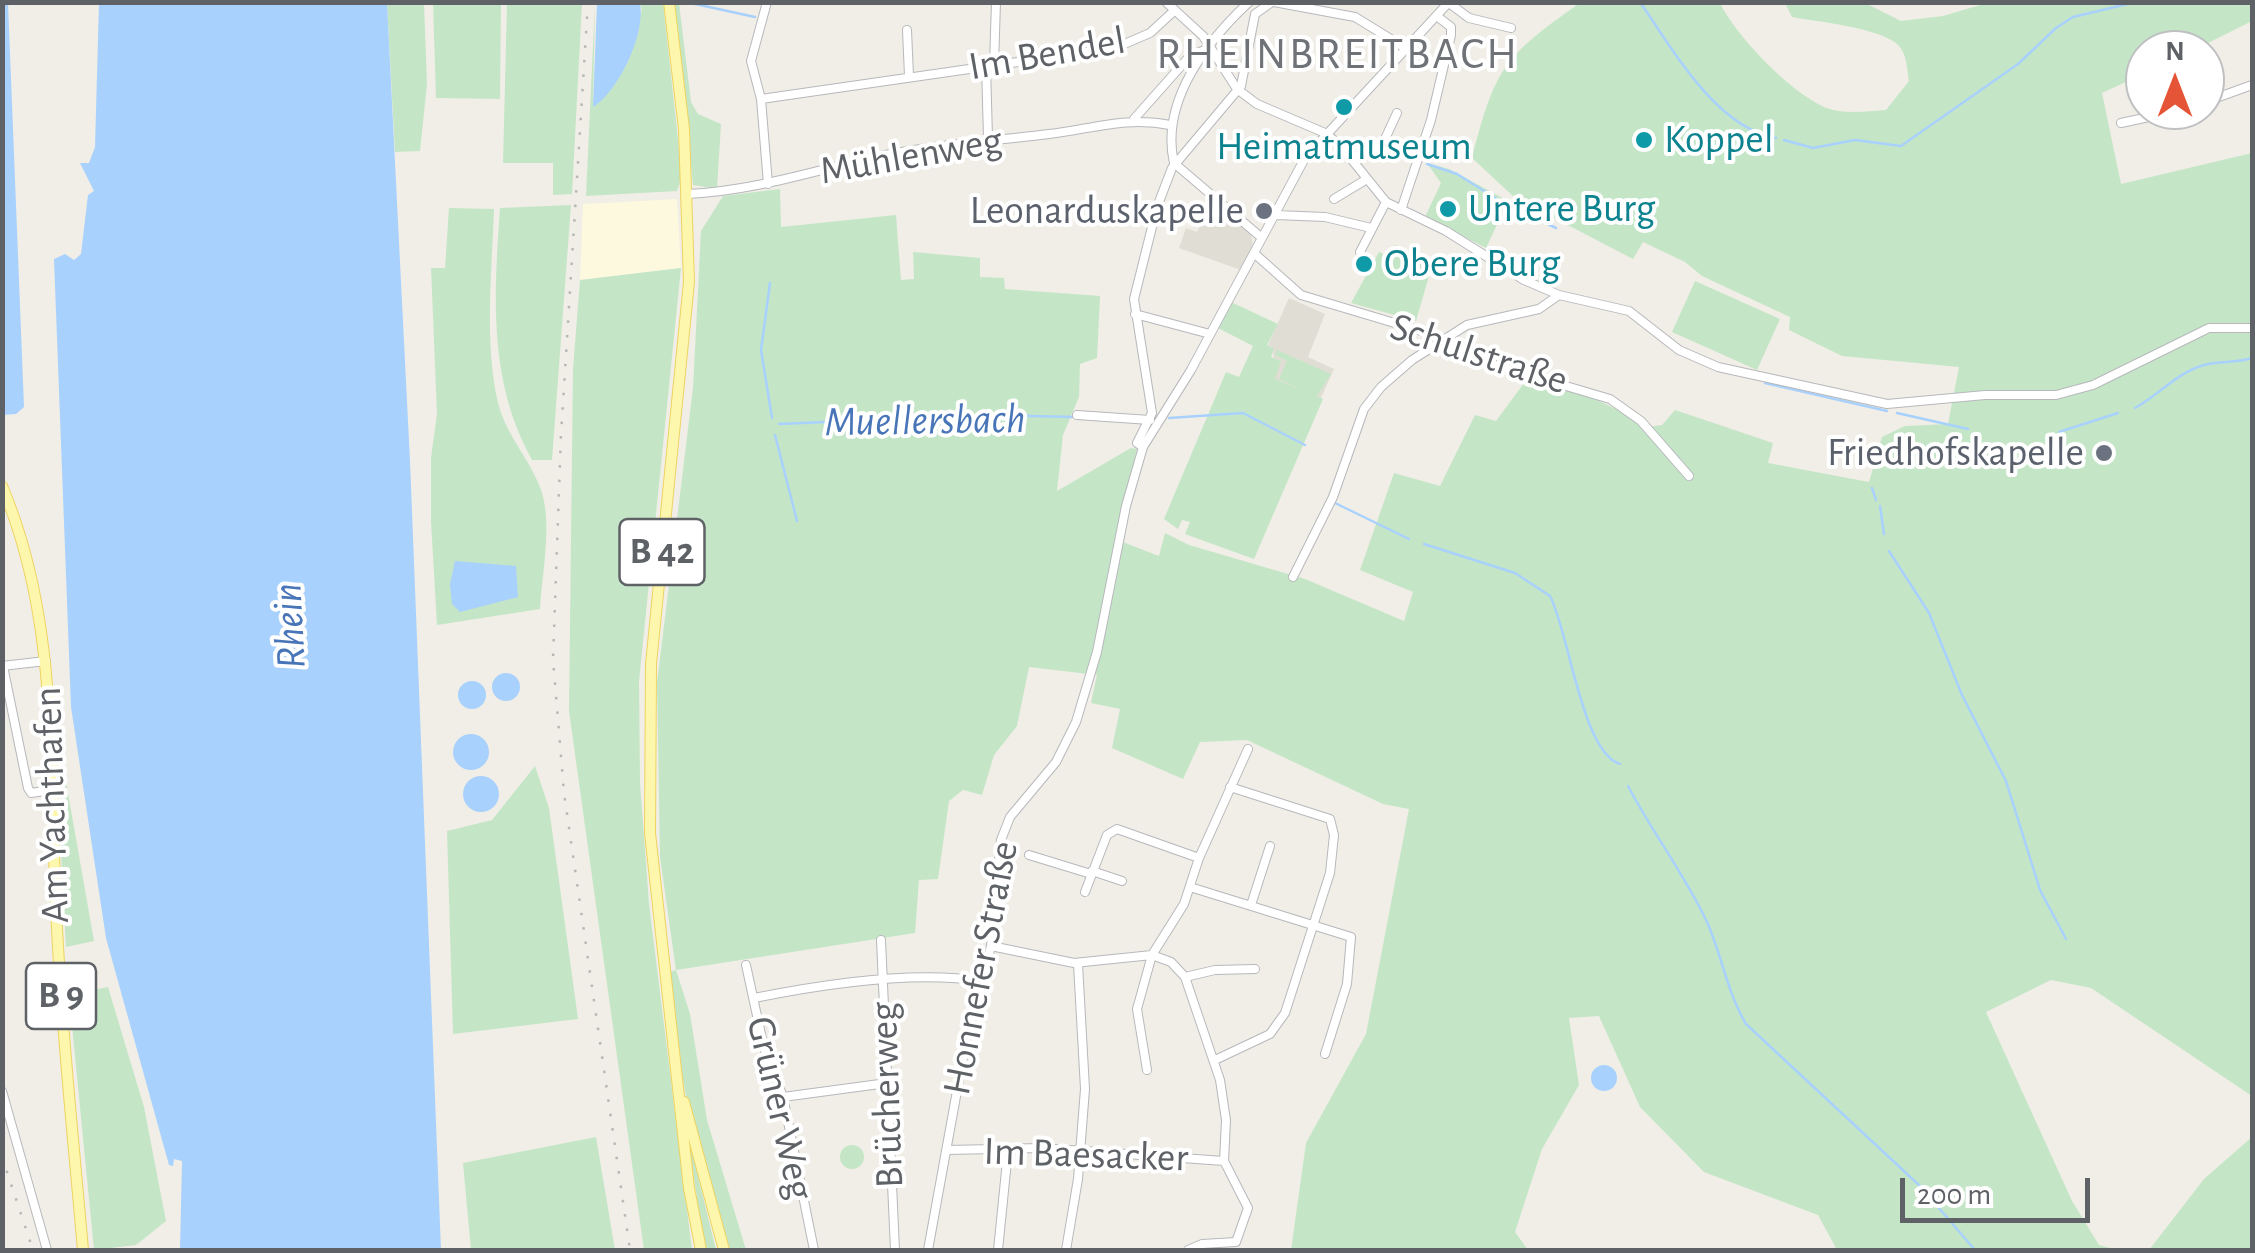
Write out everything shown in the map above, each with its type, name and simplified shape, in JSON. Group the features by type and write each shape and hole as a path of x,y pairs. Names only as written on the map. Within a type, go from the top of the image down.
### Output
{"main road":[{"name":"B 42","path":"669,2 688,194 686,322 651,664 648,763 656,904 701,1250"},
{"name":"Am Yachthafen","path":"2,486 27,552 46,662 63,1018 83,1250"},
{"path":"677,1087 724,1250"}],"street":[{"path":"767,2 752,50 752,71 761,99 768,184"},
{"path":"988,138 996,2"},
{"path":"1166,2 1174,6 1237,89 1257,104 1325,133 1352,157 1386,202 1558,295 1629,311 1698,361 1855,399 1902,405 2080,391 2209,328 2252,328"},
{"path":"1134,119 1190,56 1206,46 1248,2"},
{"path":"1407,49 1360,19 1273,2 1256,14 1244,77 1176,165 1159,197 1135,288 1150,420 1138,442 1144,447 1255,254 1295,175 1325,133 1438,18 1449,3 1469,18 1511,28"},
{"path":"1338,16 1339,2"},
{"name":"Im Bendel","path":"761,99 1115,48 1150,33 1174,6"},
{"path":"1401,210 1451,35 1451,27 1438,18"},
{"name":"Im Bendel","path":"907,30 909,76"},
{"path":"1206,46 1170,125 1176,165 1262,238"},
{"path":"2225,95 2252,85"},
{"path":"1352,157 1376,156 1397,112"},
{"name":"Mühlenweg","path":"688,194 768,184 877,157 988,138 1050,134 1134,119 1170,125"},
{"path":"2121,123 2125,123"},
{"path":"1334,199 1366,179"},
{"path":"1360,252 1386,202"},
{"path":"1276,213 1325,217 1371,228"},
{"name":"Schulstraße","path":"1255,254 1292,290 1330,308 1446,341 1456,353 1470,358 1610,399 1641,421 1689,476"},
{"path":"1293,577 1333,497 1364,409 1396,373 1476,321 1539,309 1558,295"},
{"path":"1135,314 1210,334"},
{"path":"1076,414 1150,420"},
{"name":"Honnefer Straße","path":"928,1250 990,946 1002,840 1010,818 1056,762 1076,722 1098,652 1126,506 1144,447"},
{"path":"46,662 3,666 28,788 32,794 50,790"},
{"path":"1147,1070 1138,1010 1152,955 1157,942 1177,918 1248,749"},
{"path":"1214,1060 1256,1043 1277,1027 1314,923 1334,851 1330,819 1230,787"},
{"path":"1085,892 1107,836 1117,829 1199,858"},
{"path":"1251,905 1270,846"},
{"path":"1030,855 1122,881"},
{"path":"1190,886 1351,938 1347,984 1325,1054"},
{"name":"Brücherweg","path":"881,940 895,1250"},
{"path":"990,946 1078,964 1152,955 1170,962 1185,977 1214,1060 1226,1120 1224,1160 1246,1198 1245,1228 1236,1242 1202,1244 1188,1250"},
{"path":"1066,1250 1081,1151 1085,1072 1078,964"},
{"name":"Grüner Weg","path":"746,965 764,1048 783,1096 814,1250"},
{"path":"1185,977 1215,970 1255,969"},
{"path":"754,998 820,986 982,981"},
{"path":"783,1096 887,1083"},
{"path":"2,1090 47,1250"},
{"name":"Im Baesacker","path":"947,1150 1081,1151 1224,1160"},
{"path":"995,1250 1008,1151"},
{"path":"918,1250 928,1250"}],"shaded area":[{"path":"677,199 681,268 580,280 583,204"},
{"path":"1212,202 1251,234 1253,246 1241,270 1179,248 1186,228 1197,232"},
{"path":"1289,298 1325,314 1308,357 1334,369 1321,398 1274,379 1273,349 1268,345"}],"green space":[{"path":"387,3 424,3 427,84 420,151 395,152"},
{"path":"433,3 501,3 500,99 436,98"},
{"path":"507,3 582,3 572,194 553,195 553,163 503,163"},
{"path":"595,3 593,107 642,10 640,3 663,3 682,176 677,191 586,196"},
{"path":"674,3 679,3 691,102 698,114 721,124 717,189 693,185"},
{"path":"1580,3 1720,3 1751,46 1795,89 1824,107 1855,112 1886,110 1909,81 1902,51 1896,43 1874,33 1792,17 1785,3 1865,3 1901,21 1943,16 1987,3 2252,3 2252,21 2225,34 2225,30 2125,30 2125,82 2102,93 2121,184 2252,153 2252,1096 2091,988 2051,980 1986,1012 2072,1201 2099,1245 2117,1250 1837,1250 1818,1215 1704,1172 1640,1107 1599,1016 1569,1018 1579,1085 1542,1149 1515,1232 1528,1250 1291,1250 1306,1143 1366,1034 1409,809 1383,804 1247,740 1200,742 1183,779 1112,748 1120,709 1091,703 1097,675 1029,667 1017,726 994,755 982,795 963,790 949,801 938,879 919,880 915,933 676,970 660,857 657,683 693,388 701,231 723,196 780,189 781,227 896,215 901,280 914,279 913,252 980,258 980,277 1004,278 1005,289 1100,296 1097,358 1080,364 1079,397 1063,435 1057,491 1131,448 1137,449 1115,539 1159,556 1165,533 1189,545 1305,579 1404,621 1413,592 1360,570 1394,473 1440,486 1475,415 1496,421 1527,379 1589,397 1646,427 1662,425 1675,410 1773,443 1768,463 1869,482 1882,437 1905,426 1948,424 1959,367 1842,356 1789,330 1790,317 1702,276 1685,262 1643,242 1633,259 1514,197 1472,158 1496,83 1518,52 1554,21"},
{"path":"1427,163 1449,169 1508,201 1486,248 1425,217 1441,183"},
{"path":"571,205 552,460 532,460 518,430 501,369 496,306 500,208"},
{"path":"449,208 494,209 490,306 494,379 502,415 542,493 546,535 540,609 437,625 431,522 431,458 437,414 431,268 445,268"},
{"path":"1395,245 1426,261 1421,273 1429,276 1416,321 1351,303 1379,252 1389,256"},
{"path":"681,268 639,681 640,783 649,904 692,1250 644,1250 569,711 573,369 580,280"},
{"path":"1695,281 1780,319 1757,370 1672,332"},
{"path":"1231,302 1278,324 1267,345 1274,349 1271,357 1281,361 1275,379 1302,390 1279,379 1287,361 1275,355 1277,350 1331,374 1317,396 1323,399 1254,559 1185,534 1190,522 1182,520 1178,529 1164,519 1226,372 1239,377 1253,346 1218,328"},
{"path":"535,766 549,808 578,1019 453,1034 447,831 492,820"},
{"path":"65,776 94,941 66,947 57,777"},
{"path":"676,970 690,1014 707,1120 746,1250 729,1250 697,1148 677,1042 670,972"},
{"path":"108,987 144,1107 166,1221 136,1245 94,1250 69,995"},
{"path":"686,1127 716,1250 705,1250"},
{"path":"596,1137 615,1250 471,1250 463,1163"},
{"path":"2252,1137 2252,1250 2149,1250 2204,1179"},
{"path":"852,1145 864,1157 852,1169 840,1157"}],"water":[{"path":"2,3 8,3 24,407 16,414 2,415"},
{"name":"Rhein","path":"99,3 387,3 410,461 441,1250 180,1250 182,1161 174,1159 173,1166 169,1165 106,938 71,707 54,259 65,254 74,260 81,254 88,195 94,191 80,163 89,163 95,147"},
{"path":"597,3 640,3 641,15 635,45 621,75 593,107"},
{"path":"455,561 516,566 518,597 460,612 452,604 450,584"},
{"path":"506,673 516,677 520,687 516,697 506,701 496,697 492,687 496,677"},
{"path":"472,681 482,685 486,695 482,705 472,709 462,705 458,695 462,685"},
{"path":"471,734 484,739 489,752 484,765 471,770 458,765 453,752 458,739"},
{"path":"481,776 494,781 499,794 494,807 481,812 468,807 463,794 468,781"},
{"path":"1604,1065 1613,1069 1617,1078 1613,1087 1604,1091 1595,1087 1591,1078 1595,1069"}],"waterway":[{"path":"686,2 755,17"},
{"path":"1640,2 1681,63 1715,103 1754,131 1776,138"},
{"path":"1784,140 1813,148 1855,140 1901,146 2018,64 2073,17 2136,2"},
{"path":"1427,164 1457,174 1500,201 1556,228"},
{"name":"Muellersbach","path":"770,283 761,350 772,418"},
{"path":"2135,408 2194,369 2252,358"},
{"path":"1765,383 1887,411"},
{"name":"Muellersbach","path":"1169,418 1243,413 1305,445"},
{"path":"1897,413 1968,429"},
{"path":"2059,432 2118,413"},
{"name":"Muellersbach","path":"779,424 990,415 1072,417"},
{"path":"775,435 797,521"},
{"path":"1872,488 1876,500"},
{"name":"Muellersbach","path":"1335,503 1409,539"},
{"path":"1880,506 1884,534"},
{"name":"Muellersbach","path":"1424,544 1515,573 1550,596 1586,716 1607,755 1620,764"},
{"path":"1889,551 1929,613 1962,695 2006,781 2040,890 2066,939"},
{"name":"Muellersbach","path":"1628,786 1707,922 1746,1024 1920,1186 1975,1250"}],"railway":[{"path":"588,2 561,435 553,659 564,793 630,1250"},
{"path":"2,1157 33,1250"}],"place":[{"name":"Heimatmuseum","path":"1344,107"},
{"name":"Koppel","path":"1644,140"},
{"name":"Untere Burg","path":"1448,209"},
{"name":"Leonarduskapelle","path":"1264,211"},
{"name":"Obere Burg","path":"1364,264"},
{"name":"Friedhofskapelle","path":"2104,453"}],"district":[{"name":"RHEINBREITBACH","path":"1338,54"}]}
